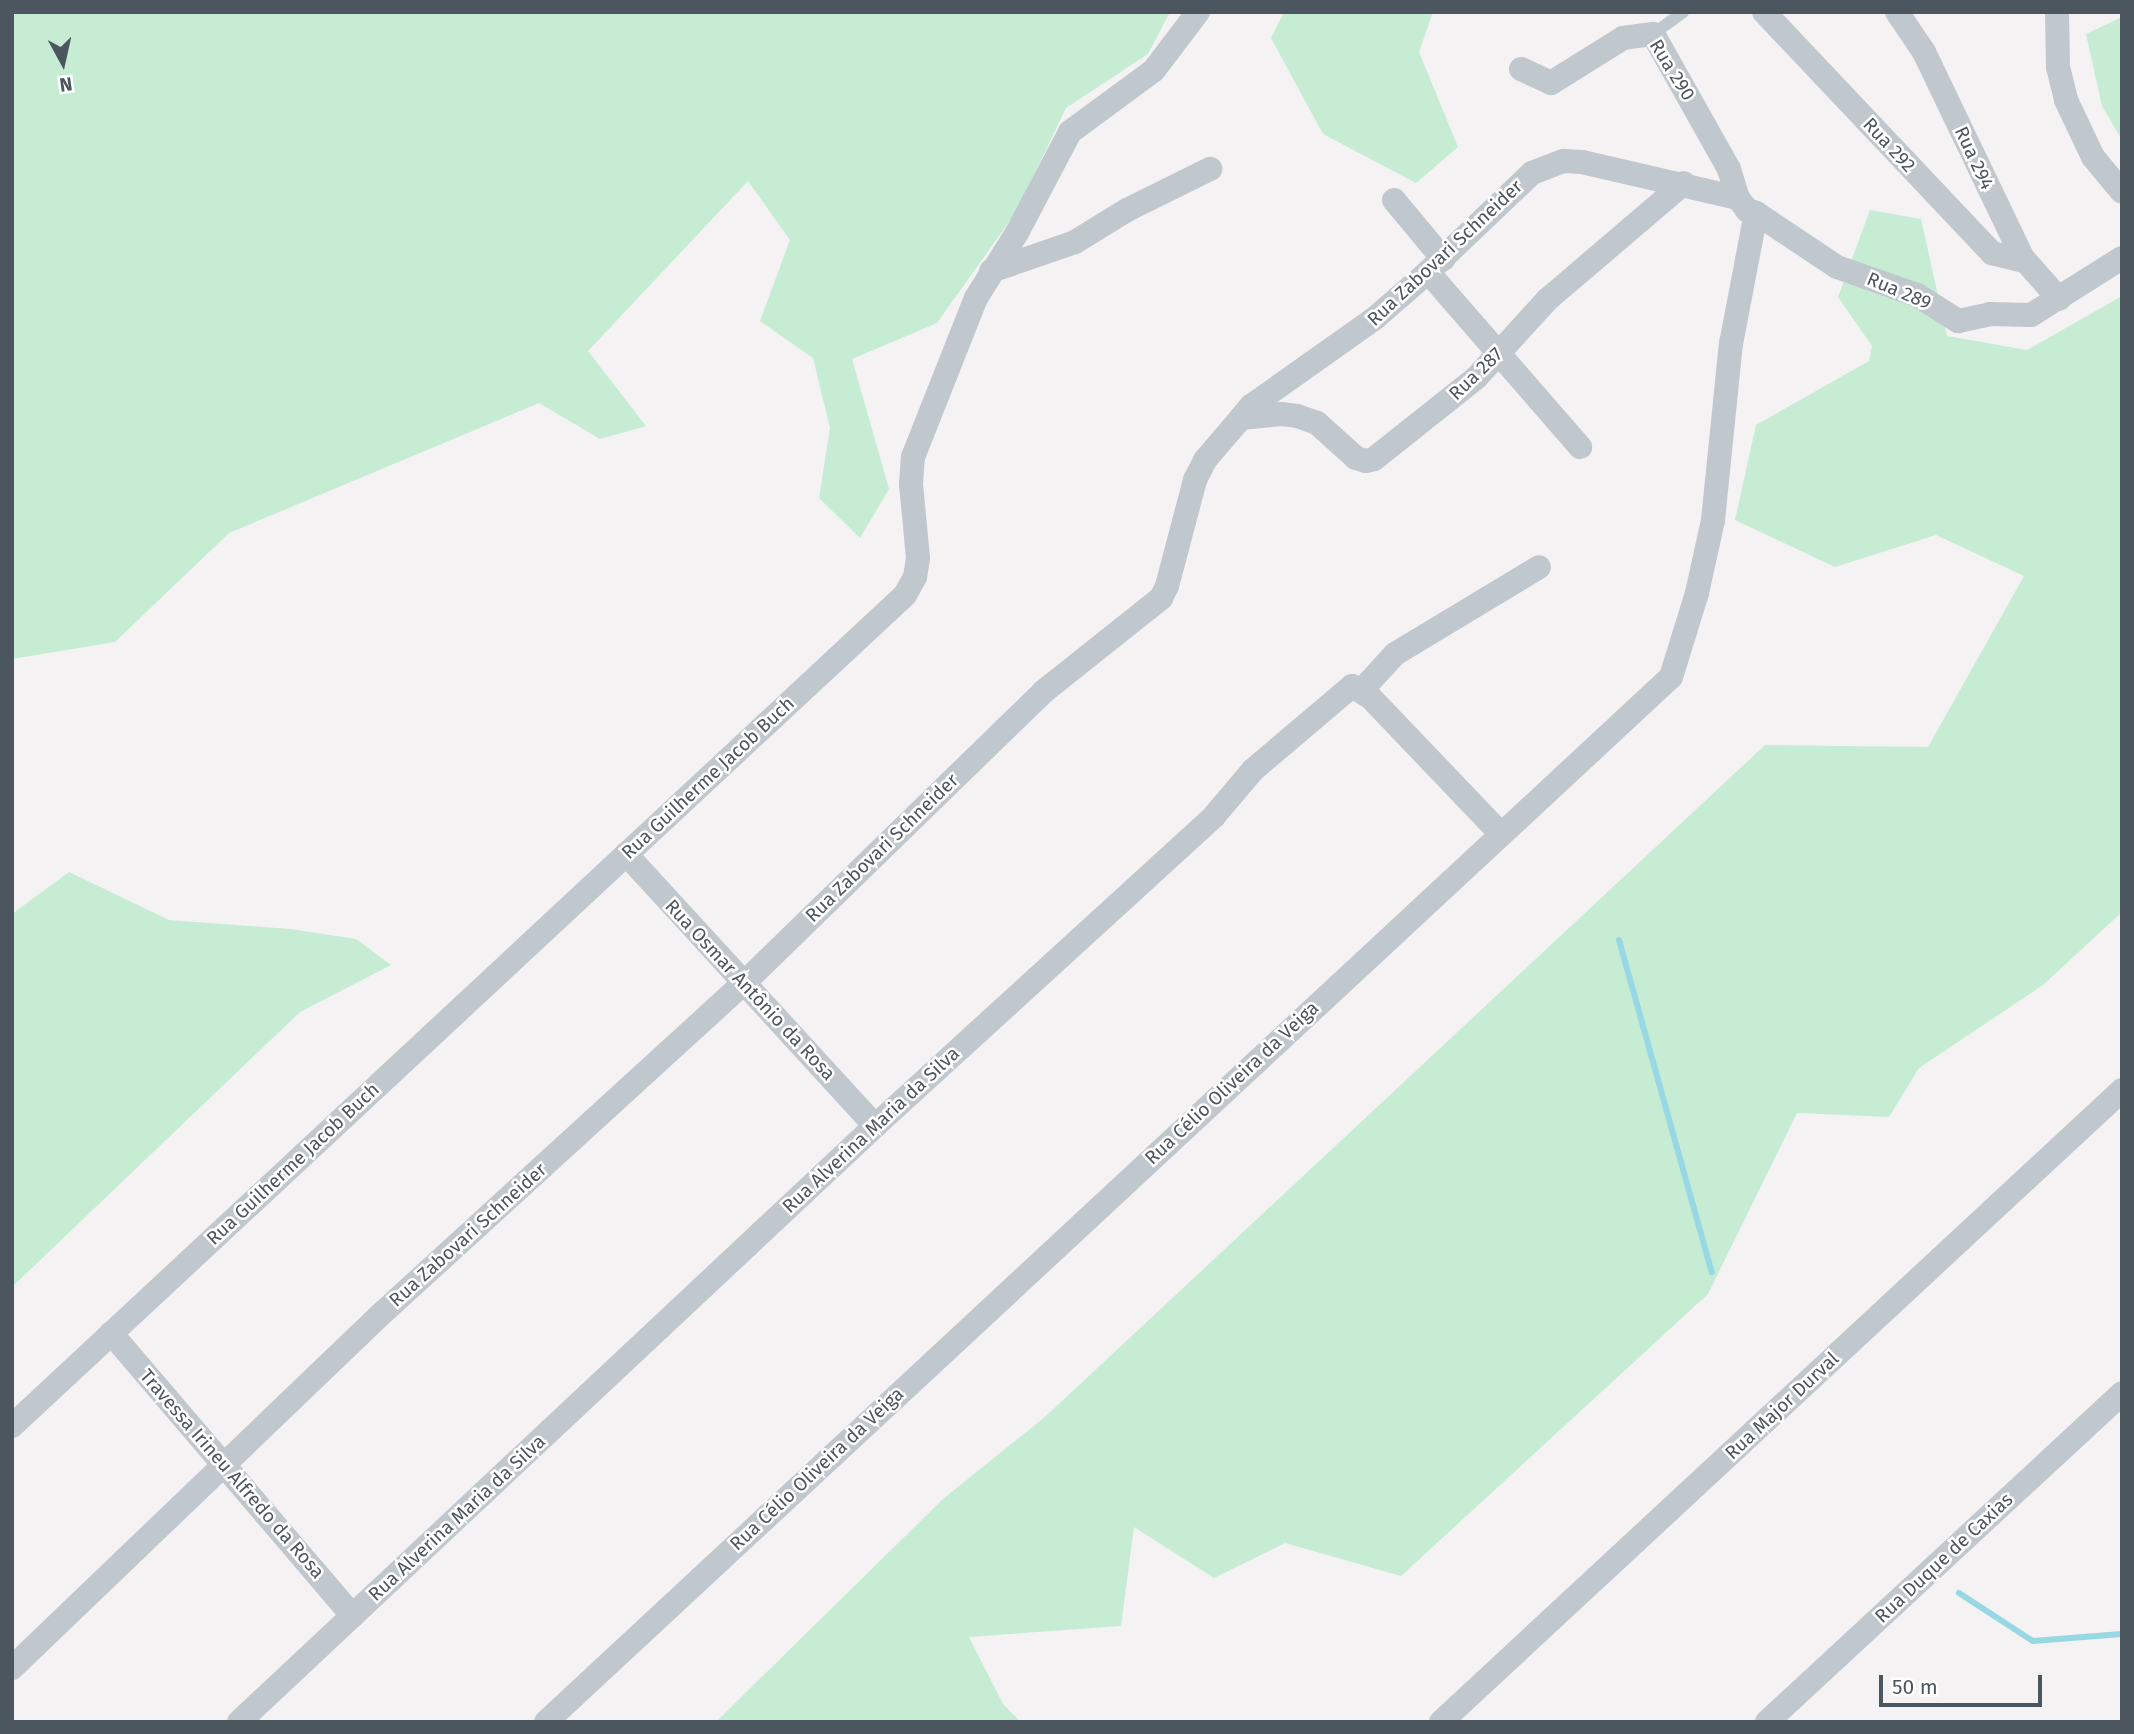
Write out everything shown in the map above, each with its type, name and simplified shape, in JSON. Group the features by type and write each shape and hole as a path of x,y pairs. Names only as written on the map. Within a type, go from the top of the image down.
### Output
{"street":[{"name":"Rua Guilherme Jacob Buch","path":"12,1426 905,595 915,577 918,558 911,484 913,457 976,298 1018,231 1069,132 1154,70 1198,12"},
{"name":"Rua 292","path":"1764,12 1992,253 2024,261"},
{"name":"Rua 294","path":"1897,12 1924,52 2024,261 2059,299"},
{"path":"2057,12 2058,67 2066,100 2093,157 2122,192"},
{"name":"Rua 290","path":"1521,69 1551,83 1623,38 1653,34 1747,205"},
{"name":"Rua Zabovari Schneider","path":"12,1668 378,1317 744,983 1043,692 1161,598 1167,586 1195,480 1205,460 1251,406 1354,335 1435,265 1519,184 1545,166 1582,162 1684,183 1747,205"},
{"path":"991,271 1075,243 1127,210 1210,169"},
{"name":"Rua 287","path":"1241,418 1281,414 1317,422 1356,458 1366,461 1387,451 1457,395 1499,354 1547,300 1684,183"},
{"path":"1394,200 1435,265 1499,354 1580,447"},
{"name":"Rua 289","path":"1747,205 1837,267 1917,295 1958,321 1990,314 2031,314 2122,258"},
{"name":"Rua Célio Oliveira da Veiga","path":"546,1722 1671,677 1698,593 1713,520 1747,205"},
{"path":"1500,833 1362,690 1395,654 1539,567"},
{"name":"Rua Alverina Maria da Silva","path":"239,1722 875,1126 1214,816 1253,769 1302,725 1352,686 1362,690"},
{"name":"Rua Osmar Antônio da Rosa","path":"626,854 875,1126"},
{"name":"Rua Major Durval","path":"1441,1722 2122,1090"},
{"name":"Travessa Irineu Alfredo da Rosa","path":"111,1333 353,1616"},
{"name":"Rua Duque de Caxias","path":"1767,1722 2122,1393"}],"lane":[{"path":"1653,34 1683,12"}],"green space":[{"path":"12,12 1170,12 1148,54 1066,108 1016,212 937,323 852,359 889,489 860,538 819,498 830,428 813,358 760,321 790,240 748,181 588,351 646,426 600,439 539,403 229,533 115,642 12,659"},
{"path":"1284,12 1433,12 1419,52 1458,147 1416,183 1323,134 1271,38"},
{"path":"2122,17 2122,140 2102,106 2086,34"},
{"path":"1870,210 1921,219 1947,336 2027,350 2122,296 2122,912 2043,985 1919,1068 1889,1117 1797,1113 1708,1294 1401,1576 1285,1543 1214,1578 1134,1527 1121,1626 969,1637 1003,1704 1021,1722 716,1722 943,1499 1046,1416 1765,745 1928,747 2024,576 1936,535 1835,567 1735,520 1756,425 1869,361 1872,346 1838,297"},
{"path":"69,872 169,920 290,929 356,939 391,965 300,1012 12,1287 12,914"}],"waterway":[{"path":"1619,940 1712,1272"},
{"path":"1959,1593 2033,1641 2122,1634"}]}
